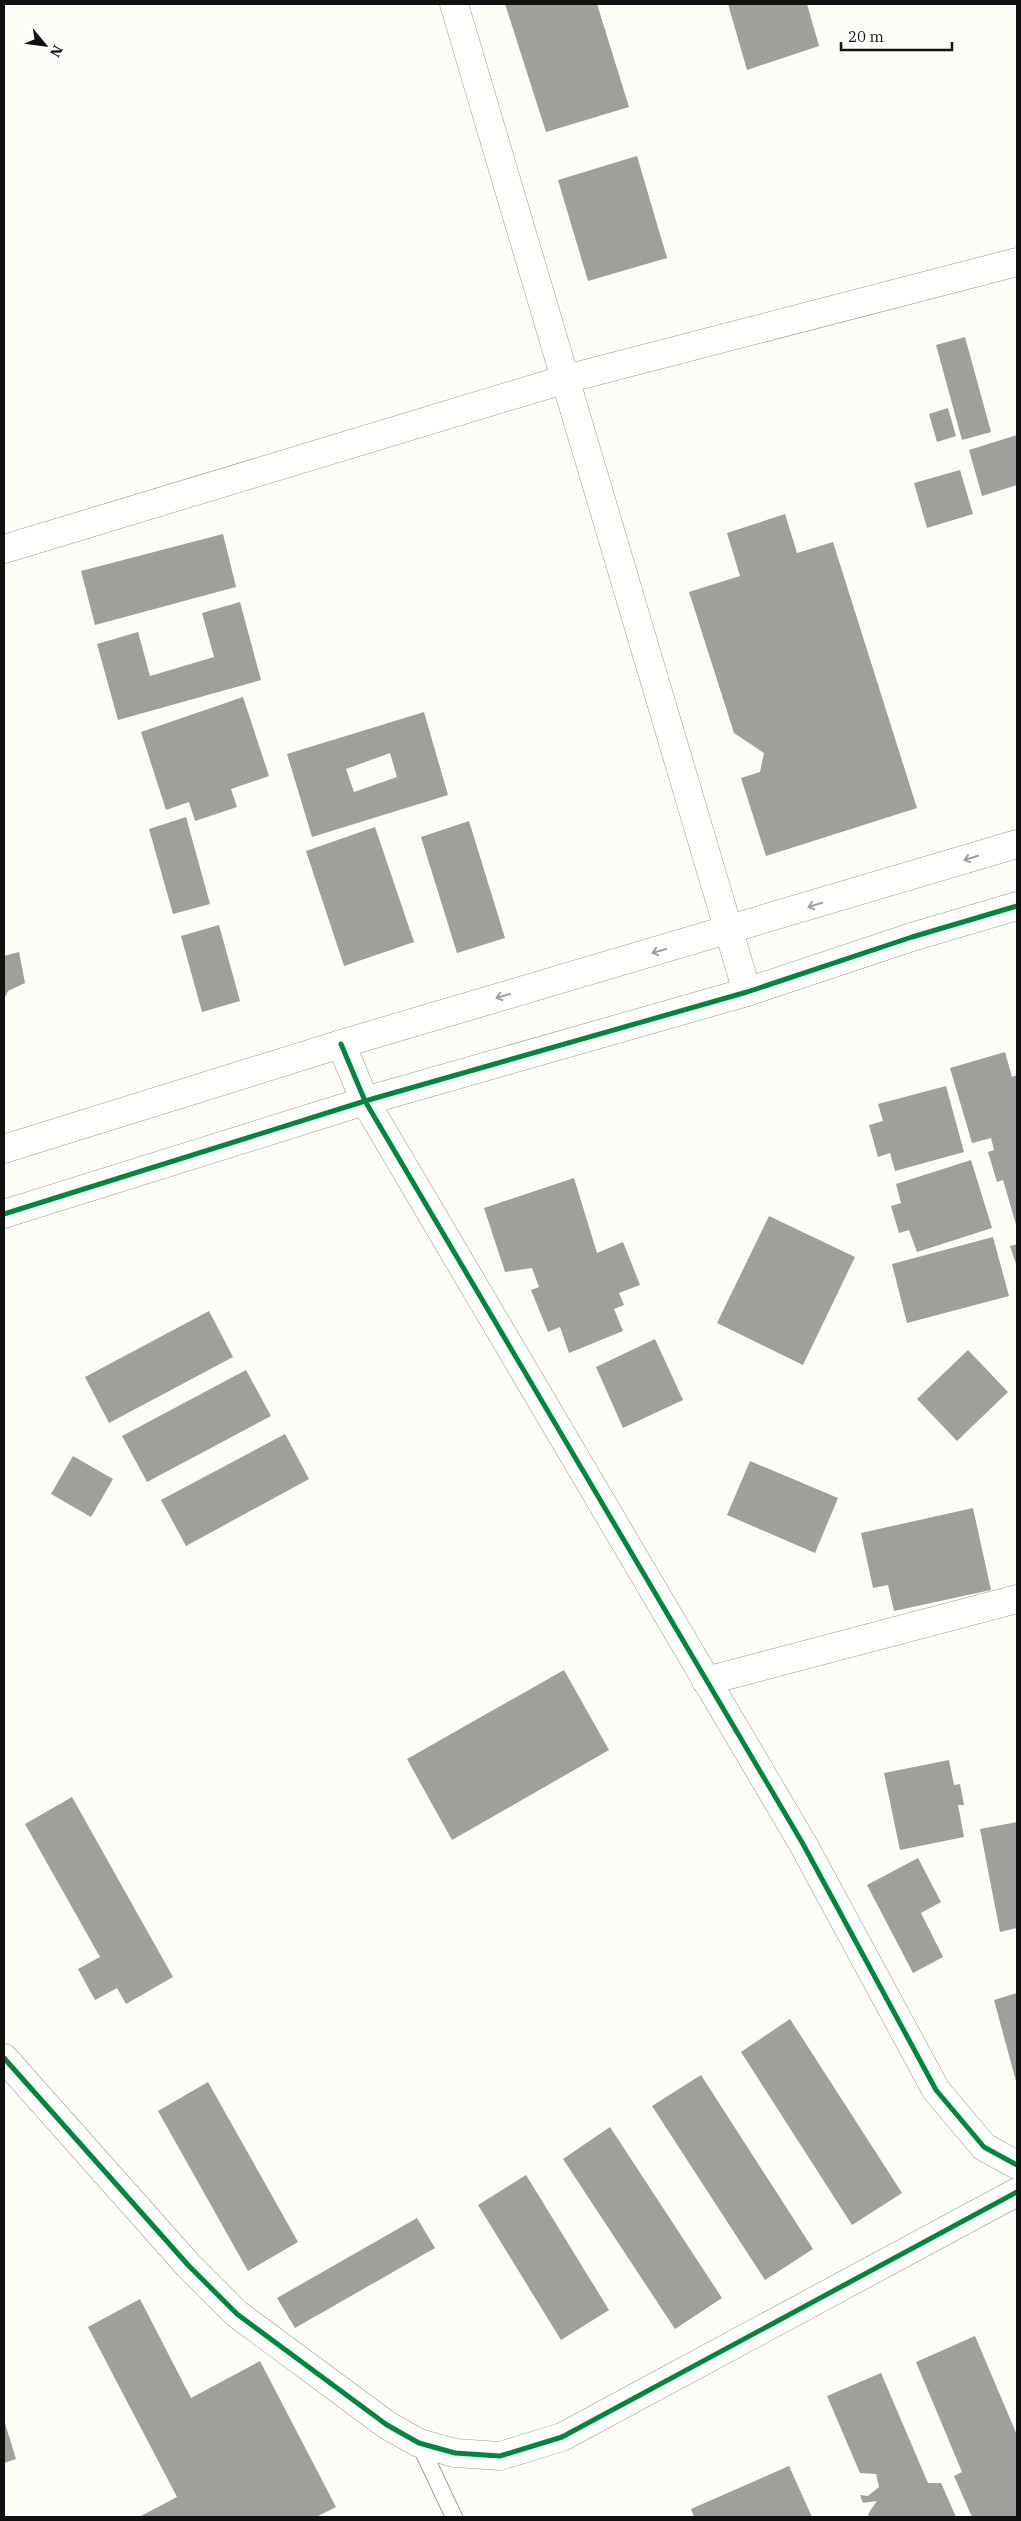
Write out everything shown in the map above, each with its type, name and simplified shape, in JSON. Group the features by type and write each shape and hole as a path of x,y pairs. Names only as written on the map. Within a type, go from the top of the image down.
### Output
{"street":[{"path":"454,4 747,992"},
{"path":"4,549 566,379 1017,262"},
{"path":"4,1149 341,1044 1017,844"},
{"path":"4,1214 365,1101 747,992 912,937 1017,906"},
{"path":"341,1044 365,1101 803,1844 936,2090 984,2147 1017,2165"},
{"path":"706,1681 1017,1599"},
{"path":"4,2058 188,2265 237,2314 387,2424 419,2443 455,2452 500,2456 562,2437 1017,2192"}],"lane":[{"path":"419,2443 454,2517"}],"building":[{"path":"505,4 597,4 629,107 546,132"},
{"path":"728,4 807,4 819,46 747,70"},
{"path":"637,156 667,258 588,281 558,180"},
{"path":"965,337 991,432 962,440 936,345"},
{"path":"948,408 956,436 937,442 929,414"},
{"path":"1017,435 1017,485 982,496 969,450"},
{"path":"960,470 973,514 927,528 914,483"},
{"path":"785,514 797,553 833,542 917,808 766,856 741,778 760,772 764,753 734,733 689,592 740,576 727,533"},
{"path":"223,534 236,587 95,625 81,571"},
{"path":"240,602 261,680 118,720 97,644 138,632 150,676 214,657 202,613"},
{"path":"243,697 269,776 231,789 237,807 195,821 189,802 166,810 141,732"},
{"path":"424,712 448,795 312,837 287,754","holes":["390,753 397,777 354,792 346,769"]},
{"path":"186,817 210,904 173,914 149,829"},
{"path":"469,821 505,938 457,953 421,837"},
{"path":"375,827 414,942 344,966 306,851"},
{"path":"219,925 240,1001 202,1012 181,936"},
{"path":"19,952 25,983 8,991 4,999 4,956"},
{"path":"1005,1052 1012,1077 1017,1075 1017,1228 1003,1180 997,1182 988,1152 994,1150 991,1138 972,1143 950,1068"},
{"path":"946,1086 964,1152 895,1171 890,1153 878,1157 869,1125 883,1121 878,1104"},
{"path":"971,1160 992,1228 917,1252 909,1230 899,1233 891,1206 901,1203 896,1184"},
{"path":"574,1178 597,1253 623,1242 640,1285 619,1293 624,1305 614,1309 623,1331 569,1353 560,1327 548,1332 531,1290 539,1287 532,1268 505,1272 484,1208"},
{"path":"769,1216 855,1257 803,1365 717,1323"},
{"path":"993,1237 1009,1296 907,1323 892,1264"},
{"path":"1017,1244 1017,1267 1010,1246"},
{"path":"209,1311 233,1357 109,1423 85,1377"},
{"path":"655,1339 683,1400 623,1428 596,1367"},
{"path":"968,1350 1008,1392 957,1441 917,1399"},
{"path":"246,1370 271,1416 147,1482 122,1436"},
{"path":"285,1434 309,1479 186,1546 161,1500"},
{"path":"73,1456 113,1479 91,1517 51,1494"},
{"path":"750,1461 838,1498 815,1553 727,1515"},
{"path":"973,1508 991,1590 894,1611 888,1585 873,1588 861,1533"},
{"path":"564,1670 609,1750 452,1840 407,1759"},
{"path":"949,1760 954,1785 960,1784 964,1805 958,1805 964,1837 900,1850 884,1773"},
{"path":"72,1797 173,1977 126,2004 117,1988 95,2000 78,1969 100,1957 25,1824"},
{"path":"1017,1822 1017,1928 1000,1932 980,1829"},
{"path":"918,1858 941,1902 921,1913 943,1957 913,1973 867,1885"},
{"path":"1017,1993 1017,2085 994,2000"},
{"path":"790,2019 902,2193 852,2225 741,2052"},
{"path":"701,2075 813,2249 765,2280 652,2106"},
{"path":"208,2082 298,2242 248,2271 158,2111"},
{"path":"610,2127 722,2298 675,2329 563,2159"},
{"path":"526,2175 609,2310 561,2340 478,2205"},
{"path":"417,2218 435,2248 295,2328 277,2298"},
{"path":"140,2299 191,2398 260,2361 336,2507 316,2517 139,2517 177,2497 88,2327"},
{"path":"975,2336 1017,2435 1017,2517 972,2517 954,2476 962,2472 916,2362"},
{"path":"881,2373 928,2483 941,2483 956,2517 869,2517 868,2514 877,2501 863,2503 860,2495 868,2496 879,2487 876,2474 860,2473 827,2396"},
{"path":"4,2420 16,2459 4,2463"},
{"path":"789,2466 812,2517 694,2517 691,2509"}],"cycle path":[{"path":"4,1214 365,1101 747,992 912,937 1017,906"},
{"path":"341,1044 365,1101 803,1844 936,2090 984,2147 1017,2165"},
{"path":"4,2058 188,2265 237,2314 387,2425 419,2443 455,2453 500,2456 562,2437 1017,2192"}]}
